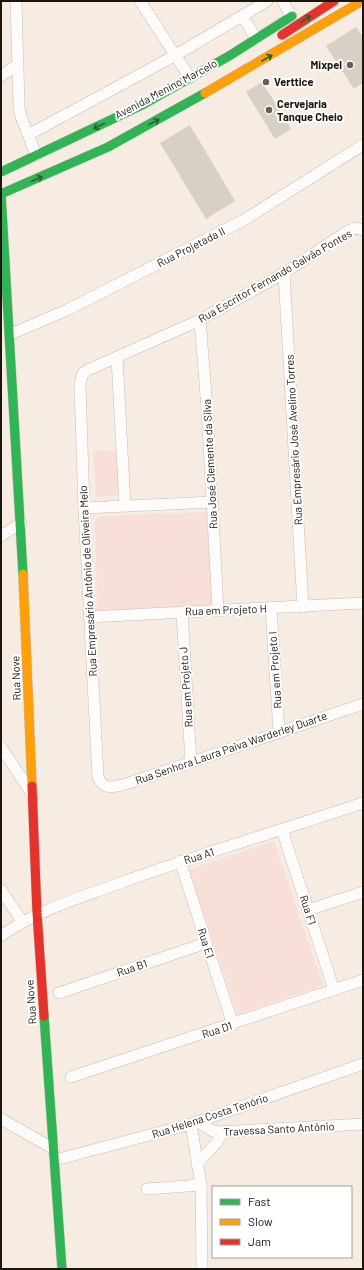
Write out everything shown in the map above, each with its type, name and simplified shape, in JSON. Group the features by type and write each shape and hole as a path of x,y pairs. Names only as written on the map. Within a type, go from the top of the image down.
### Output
{"street":[{"path":"16,1 17,65 20,114 36,155"},
{"path":"140,1 190,78"},
{"path":"283,1 291,16"},
{"path":"273,41 334,1"},
{"path":"1,194 96,152 192,101 362,1"},
{"path":"28,135 176,55 264,2"},
{"name":"Avenida Menino Marcelo","path":"1,172 142,105 190,78 302,9"},
{"path":"242,16 256,38"},
{"name":"Avenida Menino Marcelo","path":"141,118 196,89 241,61"},
{"path":"1,76 17,65"},
{"name":"Rua Projetada II","path":"11,334 67,310 244,220 363,145"},
{"path":"73,150 96,152"},
{"name":"Rua Nove","path":"1,194 11,334 21,523 37,913 62,1269"},
{"name":"Rua Escritor Fernando Galvão Pontes","path":"81,379 83,373 90,369 200,320 284,273 348,231 362,227"},
{"name":"Rua Empresário José Avelino Torres","path":"284,273 303,607"},
{"name":"Rua José Clemente da Silva","path":"200,320 213,502 218,609"},
{"path":"117,358 125,506"},
{"name":"Rua Empresário Antônio de Oliveira Melo","path":"81,379 84,508 89,617 98,778 100,783"},
{"path":"84,508 213,502"},
{"path":"1,536 21,523"},
{"name":"Rua em Projeto H","path":"89,617 218,609 303,607 363,603"},
{"name":"Rua em Projeto I","path":"270,608 279,732"},
{"name":"Rua em Projeto J","path":"182,612 191,762"},
{"name":"Rua Senhora Laura Paiva Warderley Duarte","path":"100,783 110,787 129,783 363,704"},
{"path":"1,747 33,796"},
{"name":"Rua A1","path":"1,936 22,921 37,913 180,862 363,804"},
{"name":"Rua F1","path":"282,830 334,990"},
{"name":"Rua E1","path":"180,862 233,1025"},
{"path":"1,890 22,921"},
{"path":"308,910 363,892"},
{"name":"Rua B1","path":"59,993 206,943"},
{"name":"Rua D1","path":"71,1077 233,1025 363,980"},
{"name":"Rua Helena Costa Tenório","path":"55,1155 194,1123 363,1064"},
{"path":"1,1119 55,1155"},
{"path":"194,1123 197,1164 201,1185 202,1269"},
{"name":"Travessa Santo Antônio","path":"194,1123 213,1131 363,1124"},
{"path":"197,1164 217,1142 223,1131"},
{"path":"147,1189 201,1185"}],"shaded area":[{"path":"117,450 119,495 96,497 93,451"},
{"path":"207,512 218,604 211,611 100,615 97,609 95,521 100,516"},
{"path":"274,841 323,985 238,1015 189,870"}],"building":[{"name":"Mixpel","path":"356,27 363,37 363,83 354,89 326,46"},
{"name":"Cervejaria Tanque Cheio","path":"262,82 291,129 275,139 246,92"},
{"path":"190,125 235,201 206,219 160,143"}],"traffic: fast":[{"path":"1,172 142,105 229,56 292,16"},
{"path":"1,194 108,147 205,93"},
{"path":"1,194 23,574"},
{"path":"44,1016 62,1269"}],"traffic: slow":[{"path":"205,93 362,1"},
{"path":"23,574 32,786"}],"traffic: jam":[{"path":"282,35 334,1"},
{"path":"32,786 37,913 44,1016"}],"place":[{"name":"Mixpel","path":"350,65"},
{"name":"Verttice","path":"266,82"},
{"name":"Cervejaria Tanque Cheio","path":"269,110"}]}
